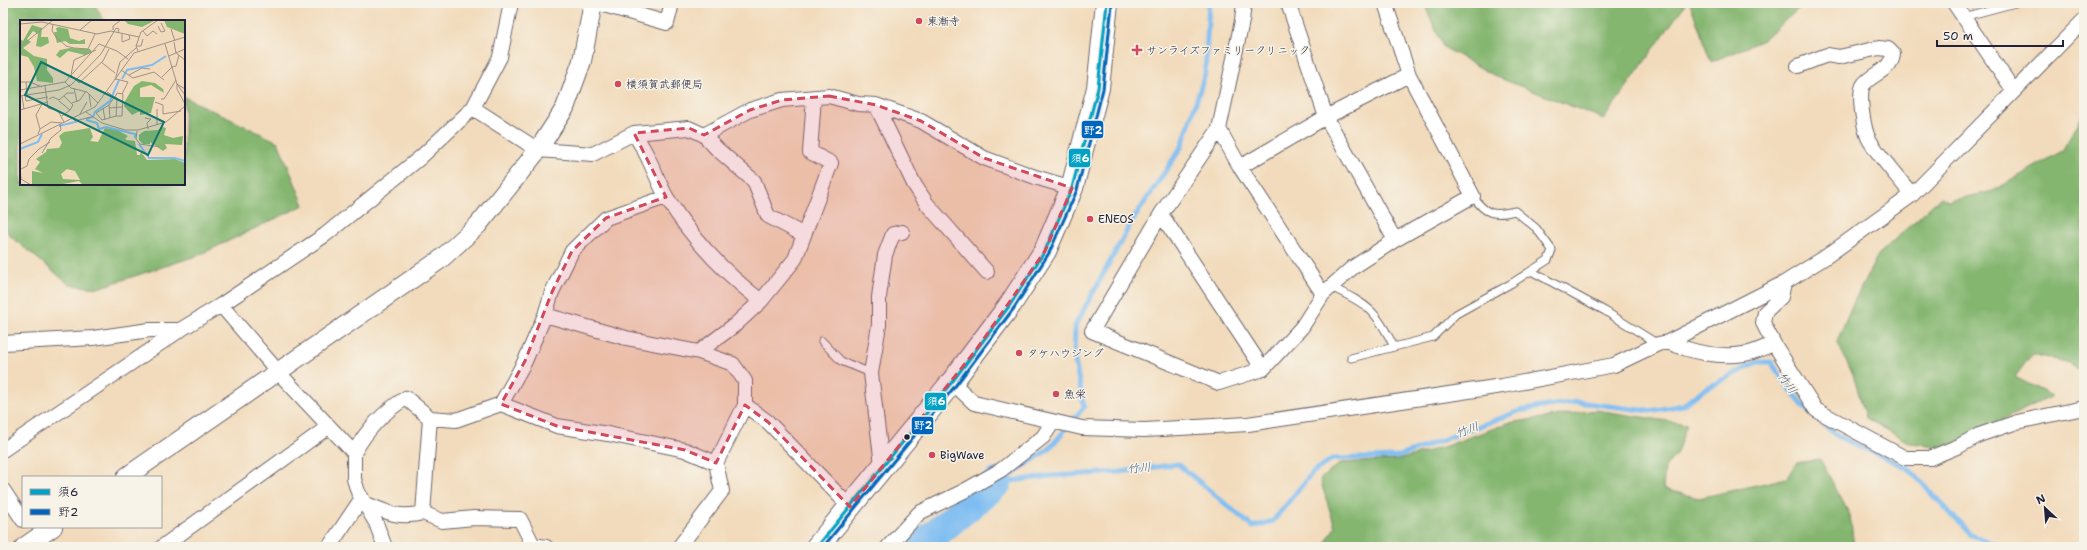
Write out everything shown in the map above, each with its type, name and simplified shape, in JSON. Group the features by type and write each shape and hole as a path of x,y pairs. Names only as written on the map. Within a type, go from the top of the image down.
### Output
{"main road":[{"path":"817,547 882,465 952,382 1010,305 1045,251 1072,188 1098,88 1107,3"}],"street":[{"path":"3,450 180,330 221,305 324,235 421,157 473,108 500,57 511,3"},
{"path":"127,476 279,373 441,259 478,225 538,150 565,108 582,61 593,3"},
{"path":"597,3 667,23 672,3"},
{"path":"1244,3 1242,21 1219,129 1161,214 1092,331 1219,383 1262,369 1302,327 1327,290 1352,268 1395,240 1473,196 1409,75 1385,3"},
{"path":"1288,3 1326,117 1395,240"},
{"path":"1954,3 2014,91"},
{"path":"952,382 974,403 1082,428 1145,430 1256,423 1502,386 1614,365 1663,343 1784,283 1824,258 1912,195 2084,20"},
{"path":"1798,66 1827,55 1839,57 1879,48 1888,49 1893,54 1892,60 1887,66 1864,84 1860,91 1869,140 1912,195"},
{"path":"1240,167 1326,117 1409,75"},
{"path":"704,134 750,110 782,100 829,96 858,104 876,105 921,120 984,158 1035,177 1072,188"},
{"path":"699,352 736,324 761,301 795,259 831,163 810,152 814,97"},
{"path":"876,105 918,191 927,204 987,272"},
{"path":"473,108 538,150 593,154 634,133 689,128 704,134 717,149 754,181 768,216 804,235"},
{"path":"1219,129 1240,167 1327,290"},
{"path":"634,133 648,158 666,197 704,248 733,279 761,301"},
{"path":"385,547 376,523 363,500 354,479 354,453 362,438 387,410 406,398 430,418 456,420 500,404 525,361 545,315 552,292 572,251 606,218 666,197"},
{"path":"1161,214 1262,369"},
{"path":"882,465 871,372 879,325 879,297 885,255 893,234 902,232"},
{"path":"1784,283 1781,297 1765,312 1763,322 1774,344 1816,410 1906,458 1930,458 1959,446 1980,435 2017,422 2084,408"},
{"path":"221,305 279,373 354,453"},
{"path":"545,315 626,338 699,352 733,364 745,381 745,406 716,463 722,491 679,547"},
{"path":"3,343 93,338 150,330 180,330"},
{"path":"1663,343 1688,350 1728,355 1745,354 1774,344"},
{"path":"500,404 557,426 608,434 685,450 716,463"},
{"path":"745,406 768,422 850,507"},
{"path":"423,513 430,418"},
{"path":"888,547 919,513 1001,470 1043,437 1053,422"},
{"path":"162,547 328,427"},
{"path":"3,490 22,518"},
{"path":"363,500 391,515 415,515 423,513 442,521 474,518 520,519 535,546"},
{"path":"329,547 363,500"},
{"path":"29,538 51,528"}],"lane":[{"path":"1963,17 2015,3"},
{"path":"1351,358 1433,337 1456,314 1548,260 1552,250 1536,228 1515,211 1499,215 1480,207 1473,196"},
{"path":"1531,271 1663,343"},
{"path":"1327,290 1361,301 1383,324 1394,347"},
{"path":"822,341 841,361 871,372"}],"highlighted area":[{"path":"829,96 876,105 921,121 984,158 1072,188 1045,251 976,350 850,507 768,422 745,405 716,463 685,450 557,426 501,404 525,361 552,292 572,251 606,218 666,197 634,133 689,128 704,135 750,110 782,100"}],"green space":[{"path":"3,3 94,3 103,20 20,20 20,185 185,185 185,97 278,142 304,205 199,255 98,288 70,285 9,235 3,220"},
{"path":"1424,3 1686,3 1604,119 1497,77 1443,47"},
{"path":"1690,3 1805,3 1763,40 1711,62"},
{"path":"2084,113 2084,374 2070,363 2032,354 2015,377 2052,396 1946,447 1910,443 1866,418 1853,375 1837,341 1853,303 1878,255 1941,197 1949,201 1993,191 2062,151"},
{"path":"1596,410 1687,424 1676,455 1665,467 1663,489 1699,498 1787,478 1796,463 1820,459 1850,515 1854,547 1323,547 1335,527 1320,479 1341,463 1398,460 1446,446 1508,423"}],"waterway":[{"path":"999,483 1049,449 1084,407 1074,356 1075,326 1131,223 1182,146 1205,74 1209,3"},
{"name":"竹川","path":"997,483 1051,476 1120,472 1178,464 1253,527 1273,521 1312,473 1332,459 1397,457 1519,411 1547,406 1577,402 1650,411 1683,405 1703,390 1757,362 1771,362 1804,407 1839,437 1908,468 1971,535 2006,547"},
{"name":"竹川","path":"919,547 997,483"}],"transit line":[{"name":"須6","path":"817,547 952,382 1010,305 1045,251 1072,188 1098,88 1107,3"},
{"name":"野2","path":"823,547 956,385 1014,308 1049,253 1077,190 1103,89 1112,4"}],"place":[{"name":"東漸寺","path":"919,21"},
{"name":"サンライズファミリークリニック","path":"1137,50"},
{"name":"横須賀武郵便局","path":"618,84"},
{"name":"ENEOS","path":"1090,219"},
{"name":"タケハウジング","path":"1019,353"},
{"name":"魚栄","path":"1056,394"},
{"name":"BigWave","path":"932,455"}]}
